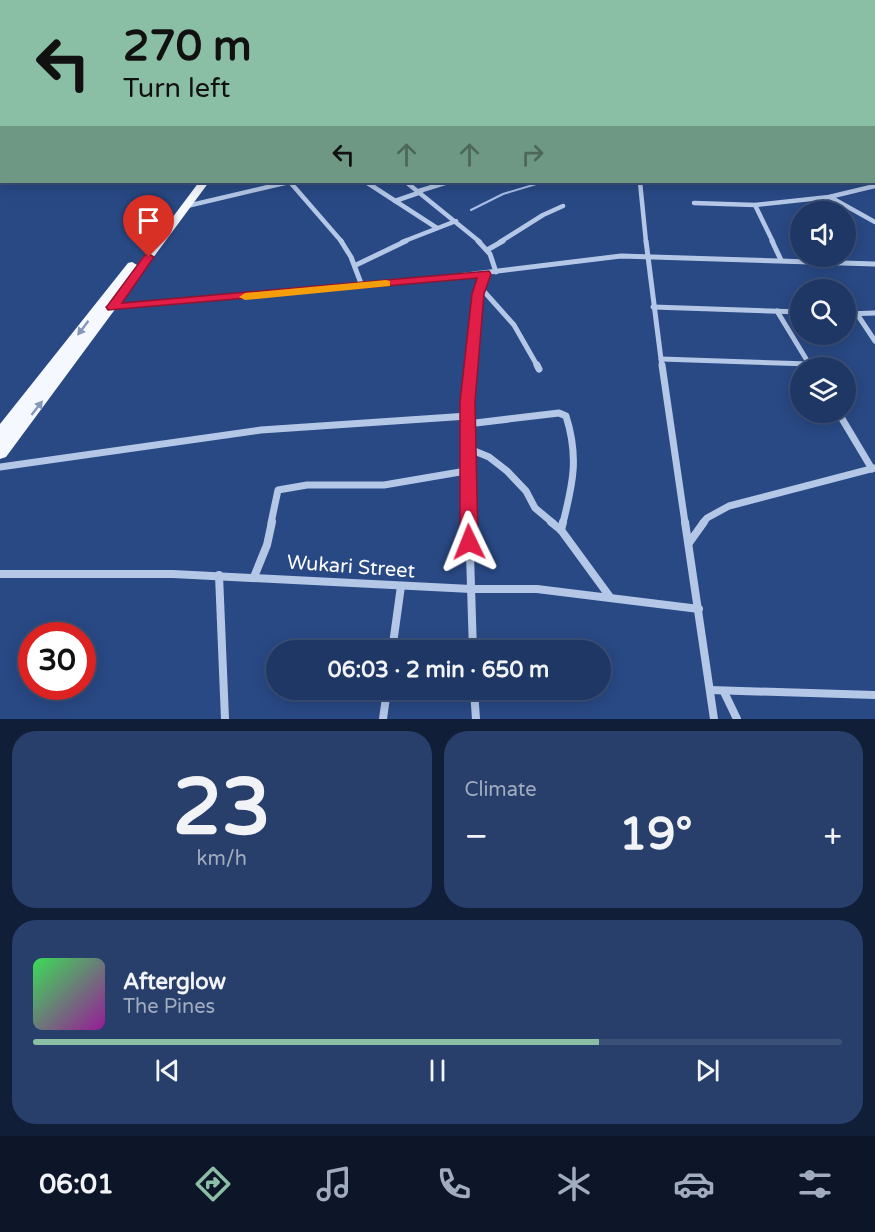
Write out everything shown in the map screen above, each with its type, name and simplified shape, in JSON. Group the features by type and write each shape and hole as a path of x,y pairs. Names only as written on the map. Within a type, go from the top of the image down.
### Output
{"main road":[{"path":"0,435 194,183"},
{"path":"0,453 203,183"}],"street":[{"path":"186,206 286,183"},
{"path":"291,183 331,229 356,265 362,286"},
{"path":"368,183 437,228"},
{"path":"407,183 456,221 487,250 496,273"},
{"path":"395,201 445,183"},
{"path":"640,183 653,306 714,719"},
{"path":"694,203 755,206 829,197 875,186"},
{"path":"829,197 875,222"},
{"path":"487,250 502,243 543,213 563,206"},
{"path":"755,206 781,260"},
{"path":"356,265 395,245 456,221"},
{"path":"112,307 496,273 621,256 648,255 875,264"},
{"path":"473,640 466,471 467,420 471,349 480,287 485,274"},
{"path":"480,287 496,302 532,350 539,369"},
{"path":"653,306 790,312"},
{"path":"777,311 805,357"},
{"path":"857,314 875,313"},
{"path":"857,314 875,341"},
{"path":"661,359 790,365"},
{"path":"0,467 261,430 559,413 566,416 576,450 576,470 561,530"},
{"path":"689,543 707,518 729,507 874,469 845,423"},
{"path":"467,448 489,457 507,471 526,491 535,508 561,530 610,597"},
{"path":"254,577 267,545 278,490 312,486 358,486 405,482 466,471"},
{"name":"Wukari Street","path":"0,574 219,575 402,586 537,589 699,609"},
{"path":"219,575 225,719"},
{"path":"394,640 402,586"},
{"path":"710,690 875,695"},
{"path":"724,692 737,719"},
{"path":"383,719 386,700"},
{"path":"475,700 476,719"}],"waterway":[{"path":"471,210 503,194 540,183"}],"slow traffic":[{"path":"245,297 386,284"}],"route":[{"path":"149,257 112,307 485,274 478,294 467,402 466,471 469,542"}]}
